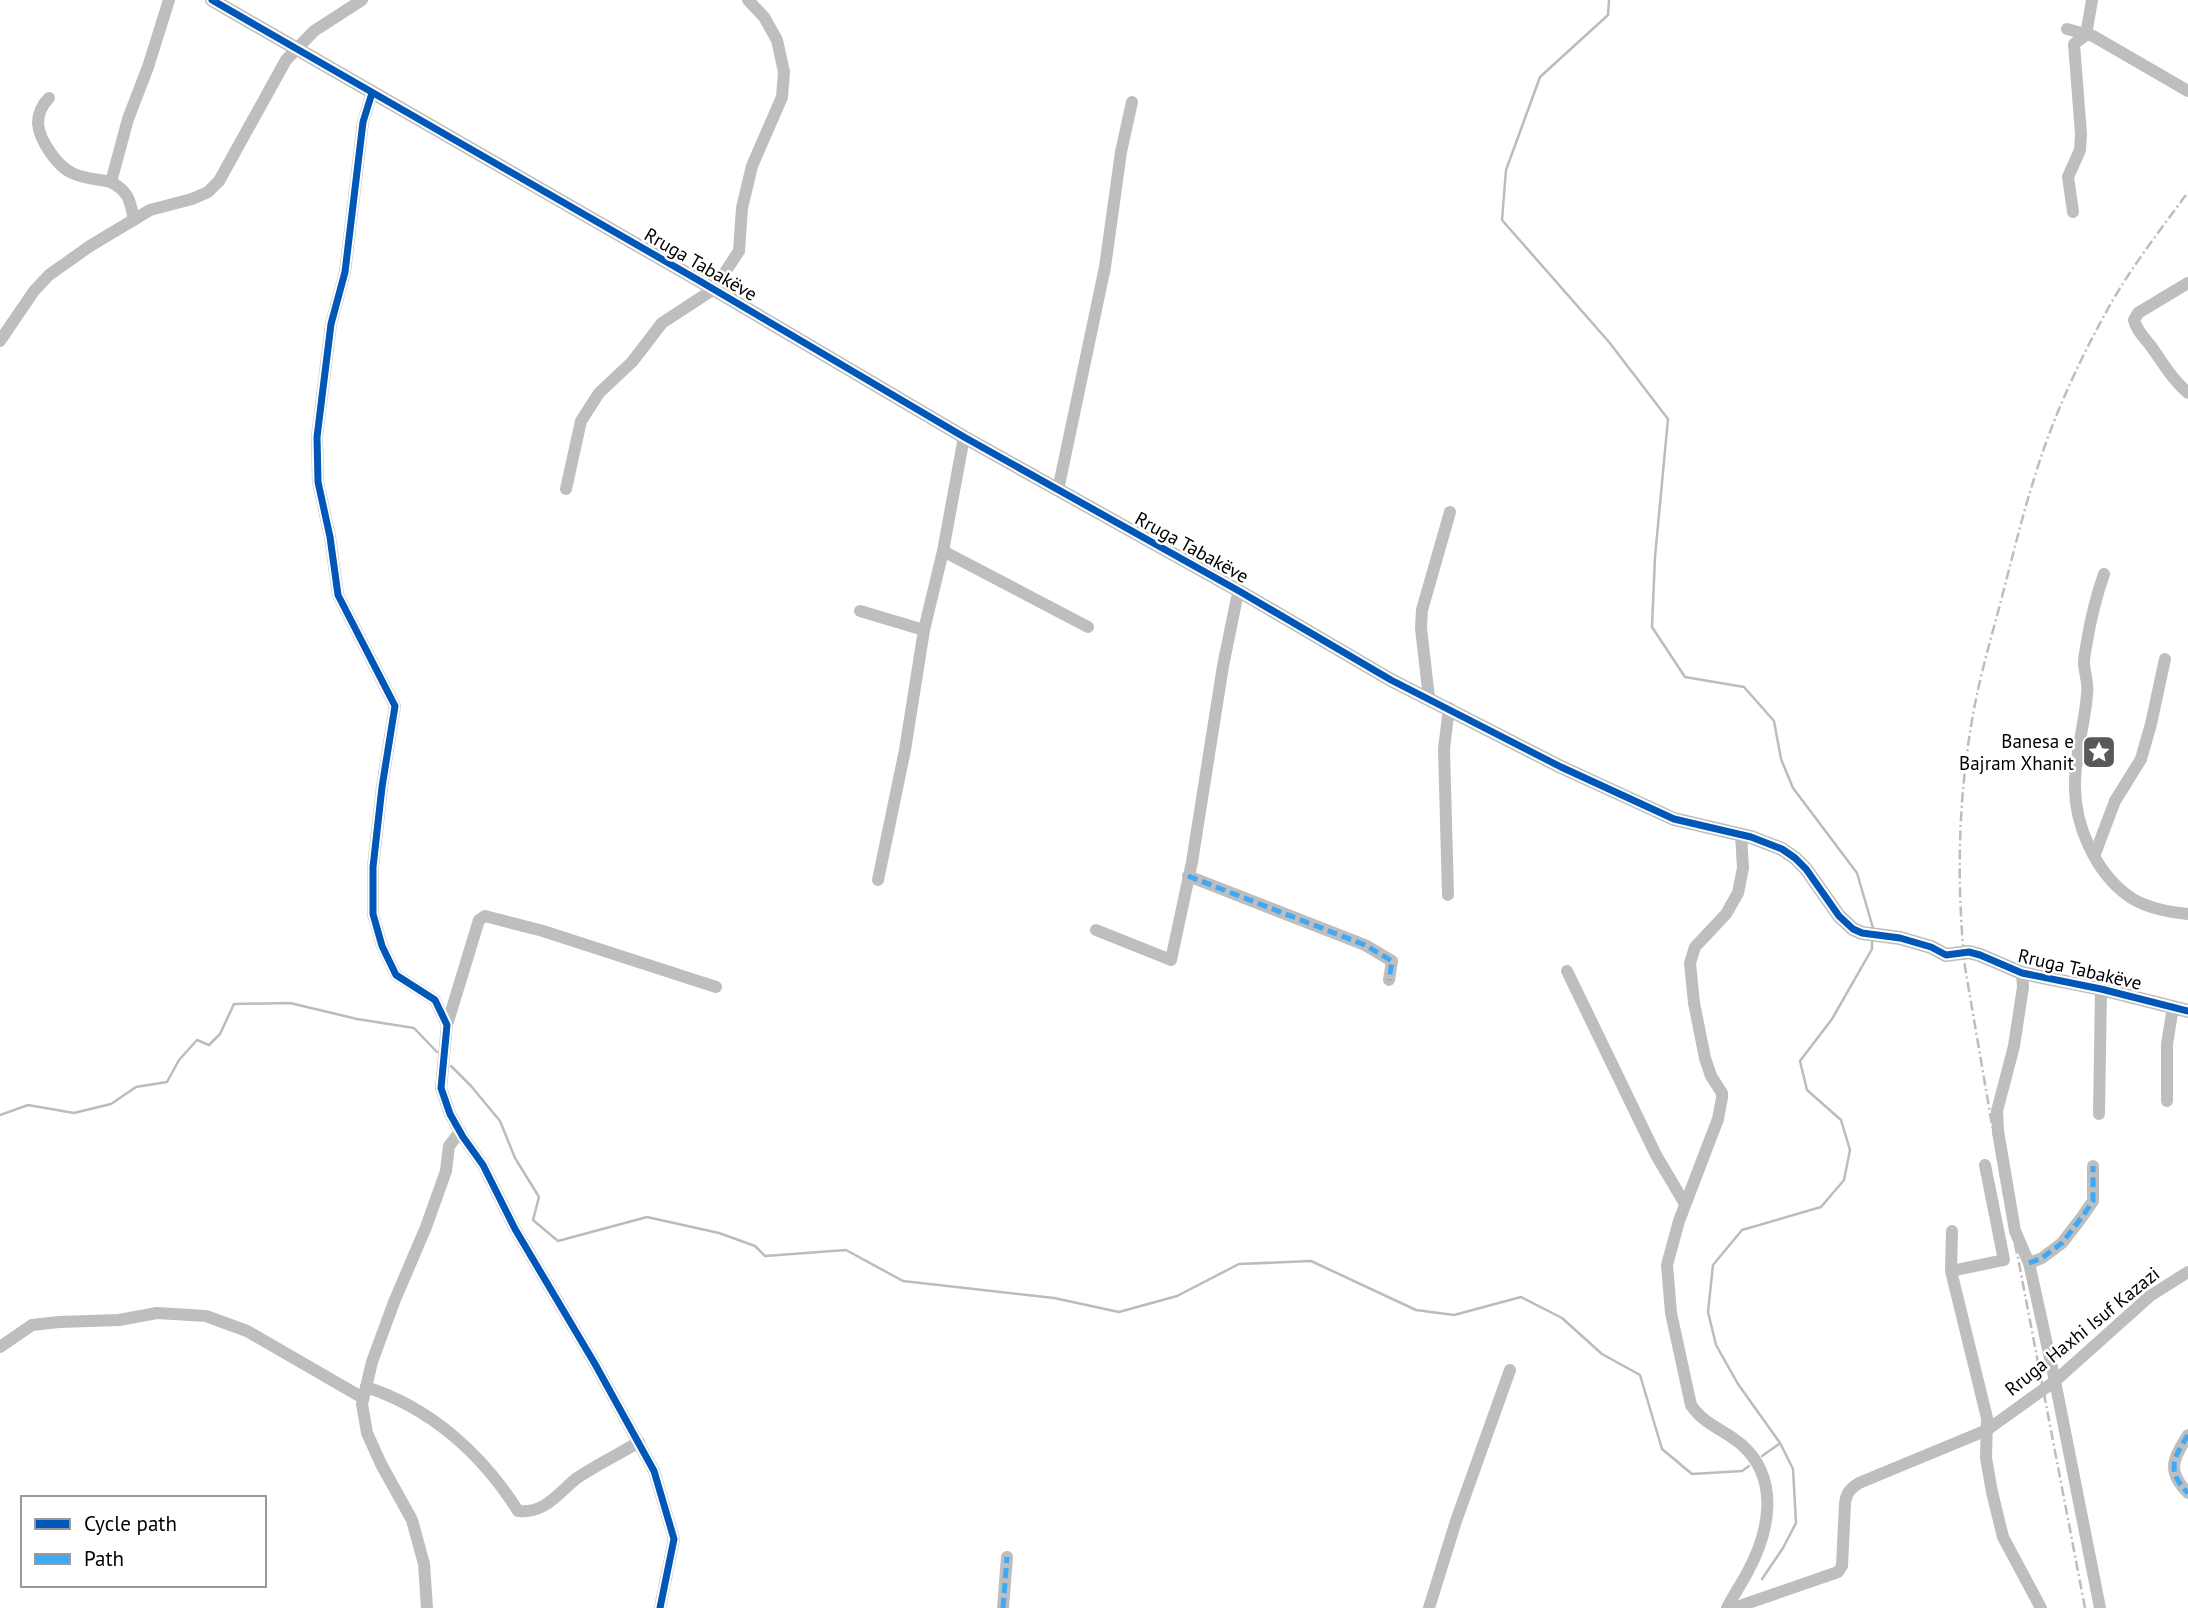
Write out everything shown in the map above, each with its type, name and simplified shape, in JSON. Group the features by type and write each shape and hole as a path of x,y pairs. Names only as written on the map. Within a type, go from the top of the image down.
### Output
{"street":[{"path":"111,182 128,119 169,0"},
{"name":"Rruga Tabakëve","path":"212,0 714,289 964,437 1240,591 1391,680 1561,767 1674,819 1769,842 1795,858 1806,869 1839,916 1853,929 1900,938 1931,947 1946,955 1969,952 2022,973 2188,1011"},
{"path":"0,341 34,291 49,275 90,246 150,210 192,200 208,192 219,181 286,60 314,31 362,0"},
{"path":"566,489 581,421 598,393 632,362 662,323 714,289 739,251 751,166 782,97 784,72 776,40 764,17 748,0"},
{"path":"2073,212 2068,177 2080,149 2081,134 2074,44 2086,35 2092,0"},
{"path":"2067,29 2109,45 2188,91"},
{"path":"372,93 363,122 345,272 331,324 317,437 318,482 330,537 338,594 395,706 373,867 373,914 382,946 396,975 435,1000 447,1025"},
{"path":"48,98 38,116 38,126 46,144 61,165 70,172 111,182 124,189 134,220"},
{"path":"1058,489 1105,267 1121,152 1132,102"},
{"path":"2188,283 2138,313 2134,320 2165,370 2188,393"},
{"path":"878,880 905,750 924,629 943,551 964,437"},
{"path":"1429,698 1421,628 1422,610 1450,512"},
{"path":"943,551 1088,627"},
{"path":"2104,574 2093,608 2084,663 2088,677 2077,753 2076,808 2083,831 2102,871 2128,896 2168,912 2188,914"},
{"path":"1096,930 1171,960 1188,876 1223,666 1240,591"},
{"path":"860,611 924,629"},
{"path":"2095,854 2115,801 2141,759 2165,659"},
{"path":"1448,895 1444,749 1449,708"},
{"path":"1727,1608 1761,1543 1767,1516 1767,1494 1762,1472 1750,1453 1699,1416 1688,1397 1671,1313 1667,1265 1671,1244 1710,1141 1722,1098 1705,1058 1694,1003 1690,963 1695,947 1726,914 1738,893 1742,868 1741,835"},
{"path":"1188,876 1365,945 1392,961 1390,980"},
{"path":"660,1608 674,1539 654,1471 515,1229 483,1165 460,1132 441,1088 447,1025 479,920 485,916 543,931 716,987"},
{"path":"1567,971 1656,1155 1685,1204"},
{"path":"2022,973 2023,987 2014,1046 1997,1120 2015,1231 2029,1263 2100,1608"},
{"path":"2099,1114 2101,989"},
{"path":"2166,1101 2167,1044 2173,1007"},
{"path":"427,1608 424,1564 412,1520 366,1433 362,1404 372,1362 446,1171 449,1146 460,1132"},
{"path":"1951,1271 2004,1260 1985,1165"},
{"path":"2029,1263 2042,1258 2062,1243 2093,1201 2093,1166"},
{"path":"1952,1231 1951,1271 1987,1418 1986,1458 1992,1492 2003,1537 2041,1608"},
{"name":"Rruga Haxhi Isuf Kazazi","path":"1734,1608 1838,1572 1842,1566 1845,1504 1850,1489 1987,1430 2055,1381 2150,1296 2188,1272"},
{"path":"0,1347 32,1325 119,1320 157,1313 206,1316 247,1331 364,1393 389,1395 419,1410 443,1426 501,1484 518,1511 528,1512 546,1505 578,1478 639,1442"},
{"path":"1429,1608 1456,1521 1510,1370"},
{"path":"2188,1435 2174,1464 2176,1481 2188,1493"},
{"path":"1003,1608 1007,1557"}],"waterway":[{"path":"1609,0 1608,15 1540,77 1506,170 1502,220 1609,342 1668,419 1655,557 1652,627 1685,677 1744,687 1774,721 1781,759 1793,788 1857,873 1873,928"},
{"path":"1762,1579 1796,1523 1793,1469 1780,1443 1738,1384 1716,1345 1708,1312 1713,1265 1742,1230 1821,1207 1844,1180 1850,1150 1841,1120 1807,1090 1800,1061 1832,1019 1872,949 1872,938"},
{"path":"0,1115 28,1105 74,1113 111,1104 136,1087 167,1082 179,1060 197,1040 209,1045 220,1034 234,1004 290,1003 357,1019 414,1028 437,1052"},
{"path":"451,1066 500,1121 515,1158 539,1197 533,1220 558,1241 647,1217 719,1233 755,1246 765,1256 846,1250 903,1281 1054,1298 1119,1312 1177,1296 1239,1264 1311,1261 1416,1310 1454,1315 1521,1297 1562,1318 1602,1354 1640,1375 1662,1449 1692,1474 1742,1471 1749,1466"},
{"path":"1762,1456 1779,1444"}],"railway":[{"path":"2085,1608 2004,1195 1965,967 1960,901 1962,803 1969,737 1982,673 2026,504 2048,437 2074,374 2114,298 2188,192"}],"marked path":[{"path":"1188,876 1365,945 1392,961 1389,980"},
{"path":"2029,1263 2042,1258 2062,1243 2093,1201 2093,1166"},
{"path":"2188,1435 2174,1465 2177,1478 2188,1493"},
{"path":"1003,1608 1007,1557"}],"cycle path":[{"path":"212,0 964,437 1239,591 1391,680 1561,767 1674,819 1751,837 1782,849 1806,869 1839,916 1853,929 1862,933 1900,938 1931,947 1946,955 1969,952 2022,973 2188,1011"},
{"path":"372,93 363,122 345,272 331,324 317,437 318,482 330,537 338,595 395,706 373,867 373,914 382,946 396,975 435,1000 447,1025 441,1088 450,1114 483,1165 515,1229 595,1364 654,1471 674,1539 660,1608"}],"place":[{"name":"Banesa e Bajram Xhanit","path":"2099,752"}]}
